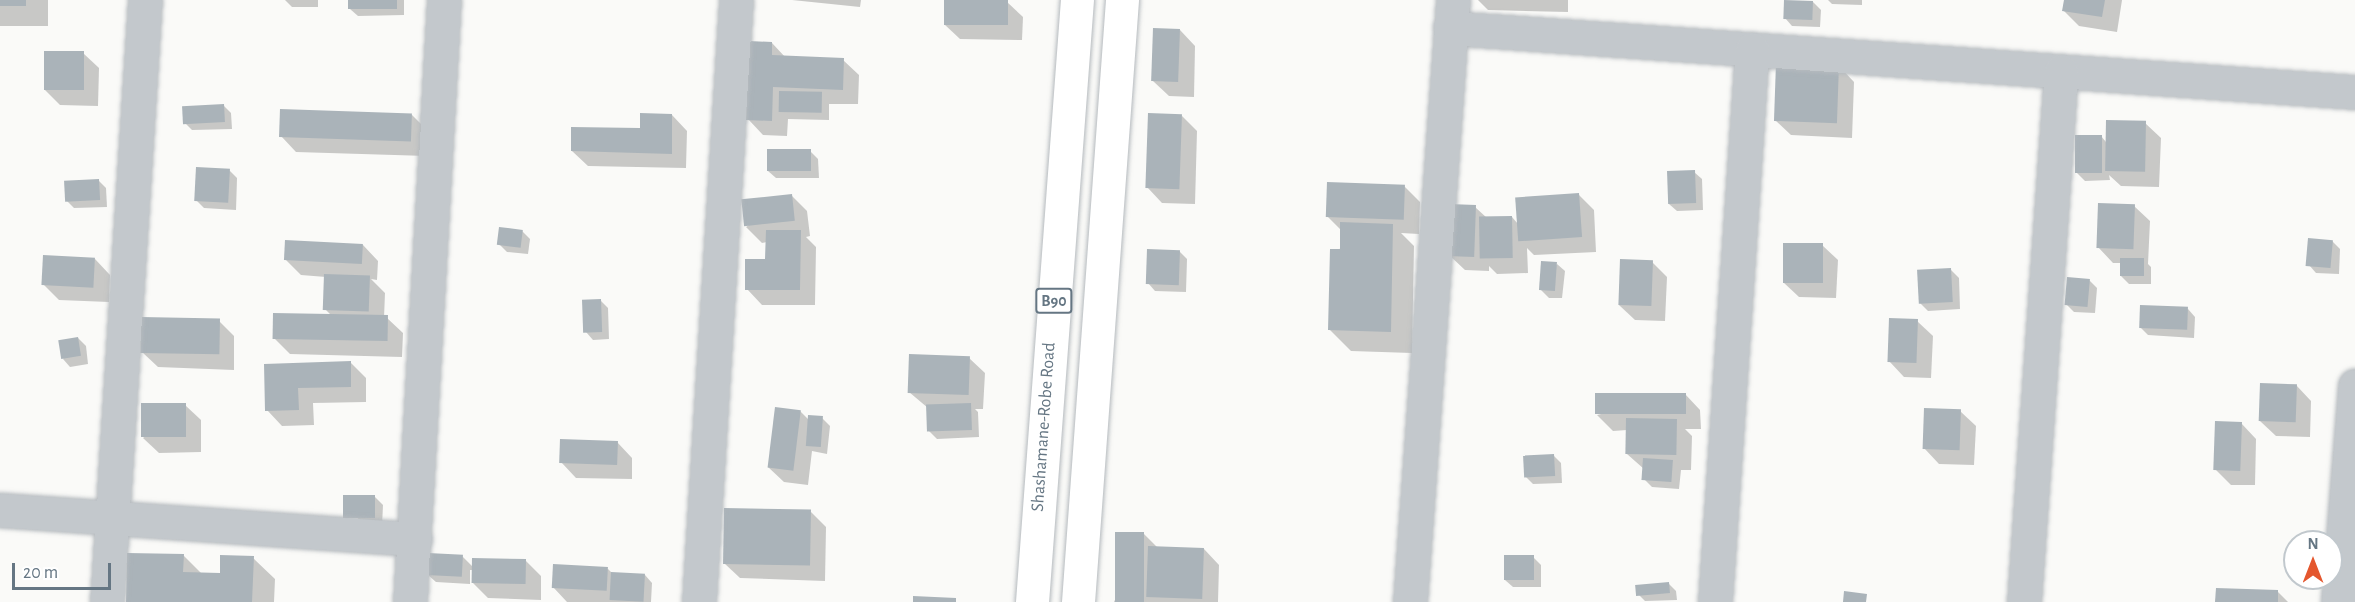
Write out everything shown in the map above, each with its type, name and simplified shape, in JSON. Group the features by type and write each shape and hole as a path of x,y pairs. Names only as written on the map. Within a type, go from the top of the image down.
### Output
{"main road":[{"name":"Shashamane-Robe Road","path":"1032,602 1077,0"},
{"name":"B90","path":"1078,602 1122,0"}],"street":[{"path":"107,602 145,0"},
{"path":"410,602 444,0"},
{"path":"699,602 736,0"},
{"path":"1410,602 1451,14 1752,49 2355,92"},
{"path":"1715,602 1752,49"},
{"path":"2024,602 2061,71"},
{"path":"2338,602 2355,386"},
{"path":"0,510 415,539"}],"building":[{"path":"0,0 26,0 26,6 0,6"},
{"path":"348,0 397,0 397,9 348,9"},
{"path":"944,0 1008,0 1008,25 944,25"},
{"path":"1784,0 1813,1 1812,20 1783,19"},
{"path":"2064,0 2105,0 2102,17 2062,11"},
{"path":"1153,28 1180,29 1178,82 1151,81"},
{"path":"749,41 772,42 772,55 844,58 843,90 773,87 772,121 746,120"},
{"path":"44,51 84,51 84,90 44,90"},
{"path":"1776,63 1839,65 1837,123 1774,121"},
{"path":"779,91 822,92 822,113 779,112"},
{"path":"224,104 225,122 183,124 182,106"},
{"path":"280,109 412,114 411,142 279,137"},
{"path":"640,113 672,114 672,154 571,151 571,127 640,128"},
{"path":"1148,113 1182,114 1179,189 1145,188"},
{"path":"2106,120 2146,121 2145,172 2105,171"},
{"path":"2075,135 2102,135 2102,173 2075,173"},
{"path":"767,149 811,149 811,171 767,171"},
{"path":"196,167 230,169 228,203 194,201"},
{"path":"1695,170 1696,203 1668,204 1667,171"},
{"path":"99,179 100,200 65,202 64,181"},
{"path":"1327,182 1405,185 1404,220 1326,217"},
{"path":"1579,193 1582,237 1518,241 1515,197"},
{"path":"792,194 795,221 744,226 741,199"},
{"path":"2098,203 2135,204 2133,249 2096,248"},
{"path":"1449,204 1476,205 1474,257 1447,256"},
{"path":"1512,216 1513,258 1480,259 1479,217"},
{"path":"1340,222 1393,224 1391,332 1328,330 1330,249 1340,249"},
{"path":"499,227 523,230 521,248 497,245"},
{"path":"766,230 801,230 800,290 745,290 745,259 765,259"},
{"path":"2308,238 2333,240 2330,268 2306,266"},
{"path":"285,240 363,244 362,264 284,260"},
{"path":"1783,243 1823,243 1823,283 1783,283"},
{"path":"1147,249 1180,250 1179,285 1146,284"},
{"path":"43,255 95,258 93,288 41,285"},
{"path":"2120,258 2144,258 2144,276 2120,276"},
{"path":"1620,259 1653,260 1651,306 1618,305"},
{"path":"1541,261 1557,262 1555,291 1539,290"},
{"path":"1951,268 1953,302 1919,304 1917,270"},
{"path":"324,274 370,276 369,312 323,310"},
{"path":"2067,277 2090,279 2087,307 2065,305"},
{"path":"601,299 602,332 583,333 582,300"},
{"path":"2140,305 2188,307 2187,330 2139,328"},
{"path":"273,313 388,315 388,341 273,339"},
{"path":"141,317 220,318 219,354 140,353"},
{"path":"1889,318 1918,319 1916,363 1887,362"},
{"path":"78,337 81,356 61,359 58,340"},
{"path":"909,354 970,356 969,395 908,393"},
{"path":"351,361 351,387 298,388 299,410 265,411 264,364"},
{"path":"2260,383 2297,384 2296,422 2259,421"},
{"path":"1595,393 1686,393 1686,414 1595,414"},
{"path":"141,403 186,403 186,437 141,437"},
{"path":"971,403 972,430 927,432 926,405"},
{"path":"775,407 801,410 793,471 768,468"},
{"path":"1924,408 1961,409 1960,450 1923,449"},
{"path":"808,415 823,416 821,447 806,446"},
{"path":"1626,418 1677,419 1676,455 1625,454"},
{"path":"2215,421 2242,422 2240,471 2213,470"},
{"path":"560,439 618,441 617,465 559,463"},
{"path":"1554,454 1555,476 1524,478 1523,456"},
{"path":"1643,458 1673,460 1671,482 1641,480"},
{"path":"343,495 375,495 375,518 343,518"},
{"path":"724,508 811,510 810,566 723,564"},
{"path":"1115,532 1144,532 1144,602 1115,602"},
{"path":"1148,546 1204,548 1202,599 1146,597"},
{"path":"127,553 184,554 183,572 220,573 220,555 254,556 252,602 126,602"},
{"path":"428,553 463,555 462,577 427,575"},
{"path":"1504,555 1534,555 1534,580 1504,580"},
{"path":"472,558 526,559 526,584 472,583"},
{"path":"553,564 608,567 607,591 552,588"},
{"path":"611,572 645,574 643,602 610,600"},
{"path":"1669,582 1670,593 1636,596 1635,585"},
{"path":"2216,588 2278,590 2278,602 2215,602"},
{"path":"1844,591 1867,594 1866,602 1843,602"},
{"path":"913,596 956,598 956,602 913,602"}]}
